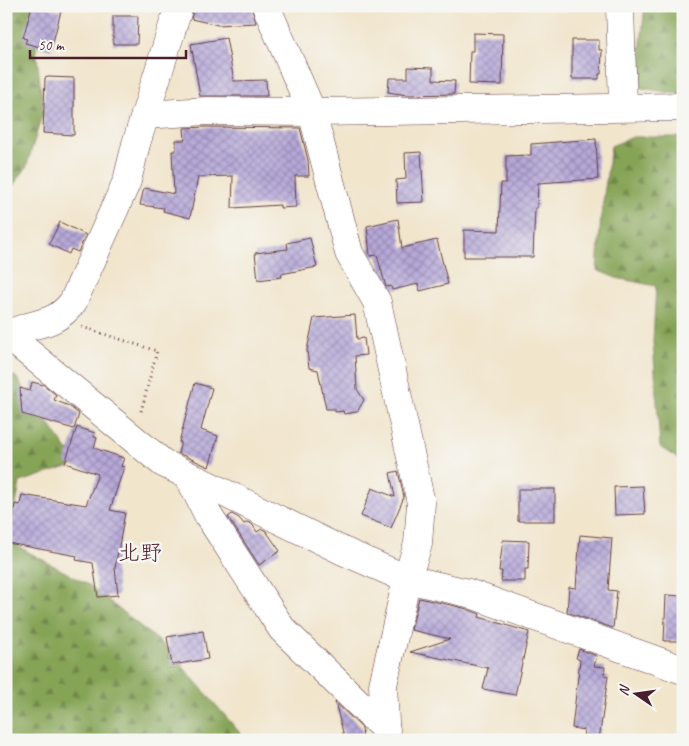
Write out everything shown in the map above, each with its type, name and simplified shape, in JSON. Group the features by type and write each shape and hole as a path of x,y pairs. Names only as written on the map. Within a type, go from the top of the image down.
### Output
{"street":[{"path":"179,6 145,115 127,181 86,277 73,302 64,314 52,322 19,328 7,334 163,463 189,477 342,551 407,579 468,593 683,670"},
{"path":"266,6 312,112 349,253 377,302 421,503 418,544 407,579 383,685 386,735"},
{"path":"620,6 623,106"},
{"path":"145,115 206,110 312,112 623,106 683,107"},
{"path":"189,477 208,516 282,629 386,735"}],"path":[{"path":"56,319 156,351 134,440"}],"green space":[{"path":"6,6 42,6 36,47 43,112 26,168 6,195"},
{"path":"645,6 683,6 683,95 636,87"},
{"path":"683,135 683,462 660,447 653,341 656,286 616,278 597,270 601,216 611,146 633,137 680,137"},
{"path":"6,373 16,377 77,464 20,482 10,542 89,585 165,646 246,740 6,740"}],"building":[{"path":"32,6 45,6 61,11 51,50 25,43 27,39 23,38"},
{"path":"194,6 251,6 256,23 218,25 191,19"},
{"path":"113,16 138,16 137,44 113,44"},
{"path":"473,33 503,34 502,85 469,84 470,51 473,51"},
{"path":"226,38 234,81 266,80 267,96 200,96 191,44"},
{"path":"572,40 599,40 599,50 602,50 599,79 572,79"},
{"path":"408,67 433,68 433,80 455,81 454,94 407,95 388,92 389,78 408,78"},
{"path":"45,78 74,78 74,135 43,133"},
{"path":"184,128 300,128 308,160 309,176 295,176 296,207 280,208 280,205 232,208 233,176 198,177 190,218 163,211 164,208 140,205 144,188 174,194 172,151 176,151 176,140 185,140"},
{"path":"596,139 598,179 538,183 533,257 464,257 464,230 499,231 501,183 506,183 506,156 531,155 531,144"},
{"path":"421,152 424,202 397,203 396,180 406,179 405,153"},
{"path":"398,219 402,248 437,240 448,284 420,291 418,284 392,290 391,286 386,287 377,255 370,256 367,226"},
{"path":"60,222 86,235 78,252 71,249 69,254 49,244"},
{"path":"310,238 317,267 281,274 282,277 258,280 255,253 288,249 287,243"},
{"path":"355,315 357,339 364,338 366,355 355,356 357,389 364,400 357,412 344,414 343,411 335,412 335,409 326,409 318,370 309,368 307,350 314,318"},
{"path":"32,382 44,385 56,395 54,400 69,406 79,414 74,429 22,414 20,388 30,391"},
{"path":"195,383 212,388 201,430 218,436 209,467 178,453 181,442 179,442"},
{"path":"77,427 95,433 94,437 97,438 94,448 124,458 121,466 124,467 110,510 125,513 115,568 118,595 98,597 93,563 76,560 77,556 8,543 15,504 20,505 22,495 86,505 98,474 65,463"},
{"path":"398,471 404,497 391,528 361,516 372,488 395,497 390,473"},
{"path":"643,486 645,514 615,515 614,487"},
{"path":"518,489 555,489 555,521 518,521"},
{"path":"232,514 244,524 247,522 252,524 257,532 262,529 266,531 280,551 259,565 228,517"},
{"path":"580,535 612,538 608,590 617,591 613,628 567,612 569,587 576,588"},
{"path":"503,540 529,541 528,569 525,569 525,581 501,581 502,571 499,571"},
{"path":"666,595 683,596 683,641 664,641"},
{"path":"419,598 464,608 480,614 479,617 529,632 515,695 483,689 488,668 410,652 450,639 411,630"},
{"path":"203,631 208,659 172,665 167,637"},
{"path":"579,649 597,656 594,666 605,667 604,675 608,676 599,740 583,740 584,730 572,728 580,660 576,658"},
{"path":"335,702 362,728 363,740 345,740"}],"district":[{"name":"北野","path":"140,552"}]}
